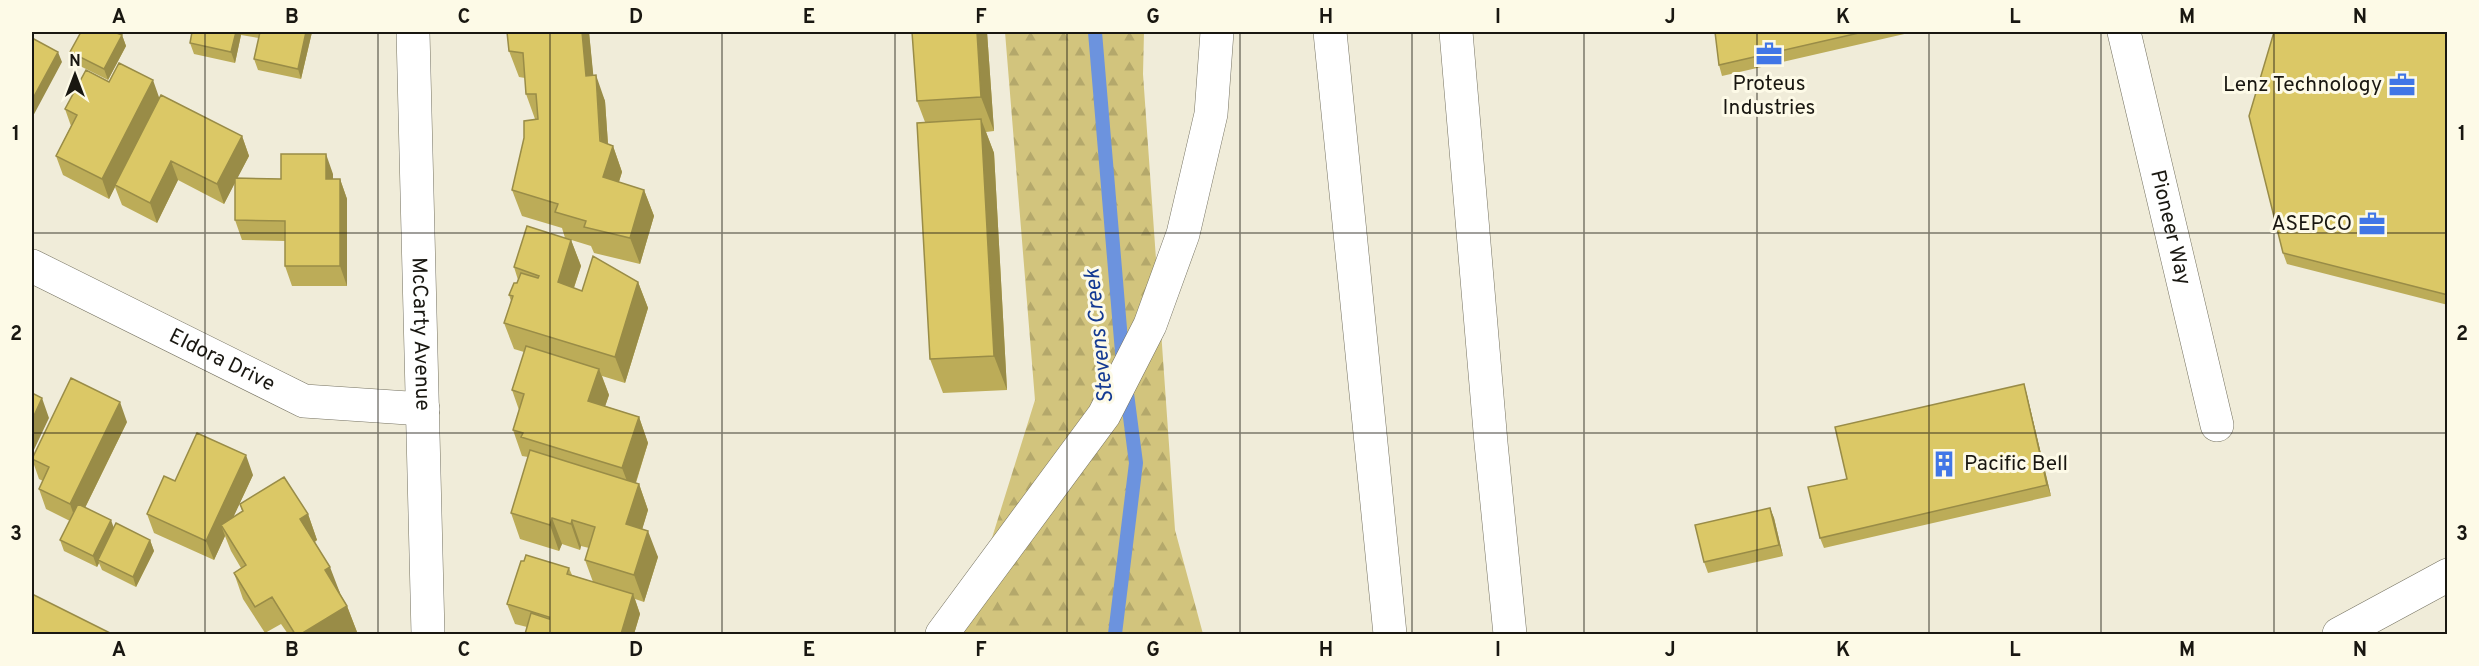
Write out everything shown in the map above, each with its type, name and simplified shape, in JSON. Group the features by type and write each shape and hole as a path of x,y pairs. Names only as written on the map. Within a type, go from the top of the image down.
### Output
{"main road":[{"name":"McCarty Avenue","path":"413,32 428,634"},
{"path":"949,625 1104,415 1150,325 1183,234 1211,114 1217,32"},
{"path":"1330,32 1390,634"},
{"path":"1456,32 1491,443 1510,634"},
{"name":"Pioneer Way","path":"2124,32 2217,425"},
{"name":"Eldora Drive","path":"32,266 304,401 423,409"},
{"path":"2339,634 2448,575"},
{"path":"2370,634 2448,584"}],"green space":[{"path":"1005,32 1144,32 1143,74 1175,530 1203,634 962,634 1035,400"}],"building":[{"path":"81,32 114,32 122,35 104,69 70,52"},
{"path":"192,32 236,32 231,52 190,43"},
{"path":"260,32 306,32 298,69 254,59"},
{"path":"507,32 582,32 586,76 596,75 600,141 613,146 603,177 644,190 630,238 584,227 586,221 555,212 558,204 512,190 524,138 524,121 538,119 536,94 526,94 523,53 509,51"},
{"path":"912,32 977,32 981,97 917,101"},
{"path":"1715,32 1863,32 1719,65"},
{"path":"2274,32 2448,32 2448,295 2283,253 2249,116"},
{"path":"32,38 58,52 32,100"},
{"path":"119,63 153,80 102,179 56,156 77,115 65,109 86,70 109,82"},
{"path":"161,95 242,136 217,184 171,161 150,203 115,185"},
{"path":"981,119 994,356 930,359 917,123"},
{"path":"281,154 326,154 326,179 340,179 340,266 285,266 285,221 235,220 235,178 281,179"},
{"path":"527,226 571,240 558,282 582,291 593,256 638,282 615,357 504,323 513,296 509,295 521,273 538,278 539,276 514,267"},
{"path":"526,346 599,369 588,401 639,417 622,468 521,437 523,433 513,430 524,394 512,390"},
{"path":"71,378 120,402 70,504 39,489 49,467 32,459"},
{"name":"Pacific Bell","path":"2024,384 2047,485 1820,538 1808,487 1847,479 1835,427"},
{"path":"32,393 42,398 32,420"},
{"path":"197,433 246,455 206,541 147,514 164,476 175,481"},
{"path":"530,450 639,484 626,524 648,531 634,575 585,560 595,527 572,520 571,524 552,518 550,525 511,513"},
{"path":"284,477 308,514 300,519 330,567 325,570 347,606 301,634 295,634 272,597 255,607 234,573 246,565 221,525 243,511 240,504"},
{"path":"78,504 111,520 93,556 60,540"},
{"path":"1770,508 1779,545 1704,562 1695,525"},
{"path":"116,523 150,540 133,577 98,560"},
{"path":"526,555 569,568 567,574 633,594 621,634 525,634 531,613 549,619 549,617 507,604 521,561 524,561"},
{"path":"32,594 112,634 32,634"}],"waterway":[{"name":"Stevens Creek","path":"1095,32 1123,364"},
{"name":"Stevens Creek","path":"1115,634 1136,463 1126,386"}],"place":[{"name":"Proteus Industries","path":"1769,54"},
{"name":"Lenz Technology","path":"2402,85"},
{"name":"ASEPCO","path":"2372,224"},
{"name":"Pacific Bell","path":"1944,464"}]}
